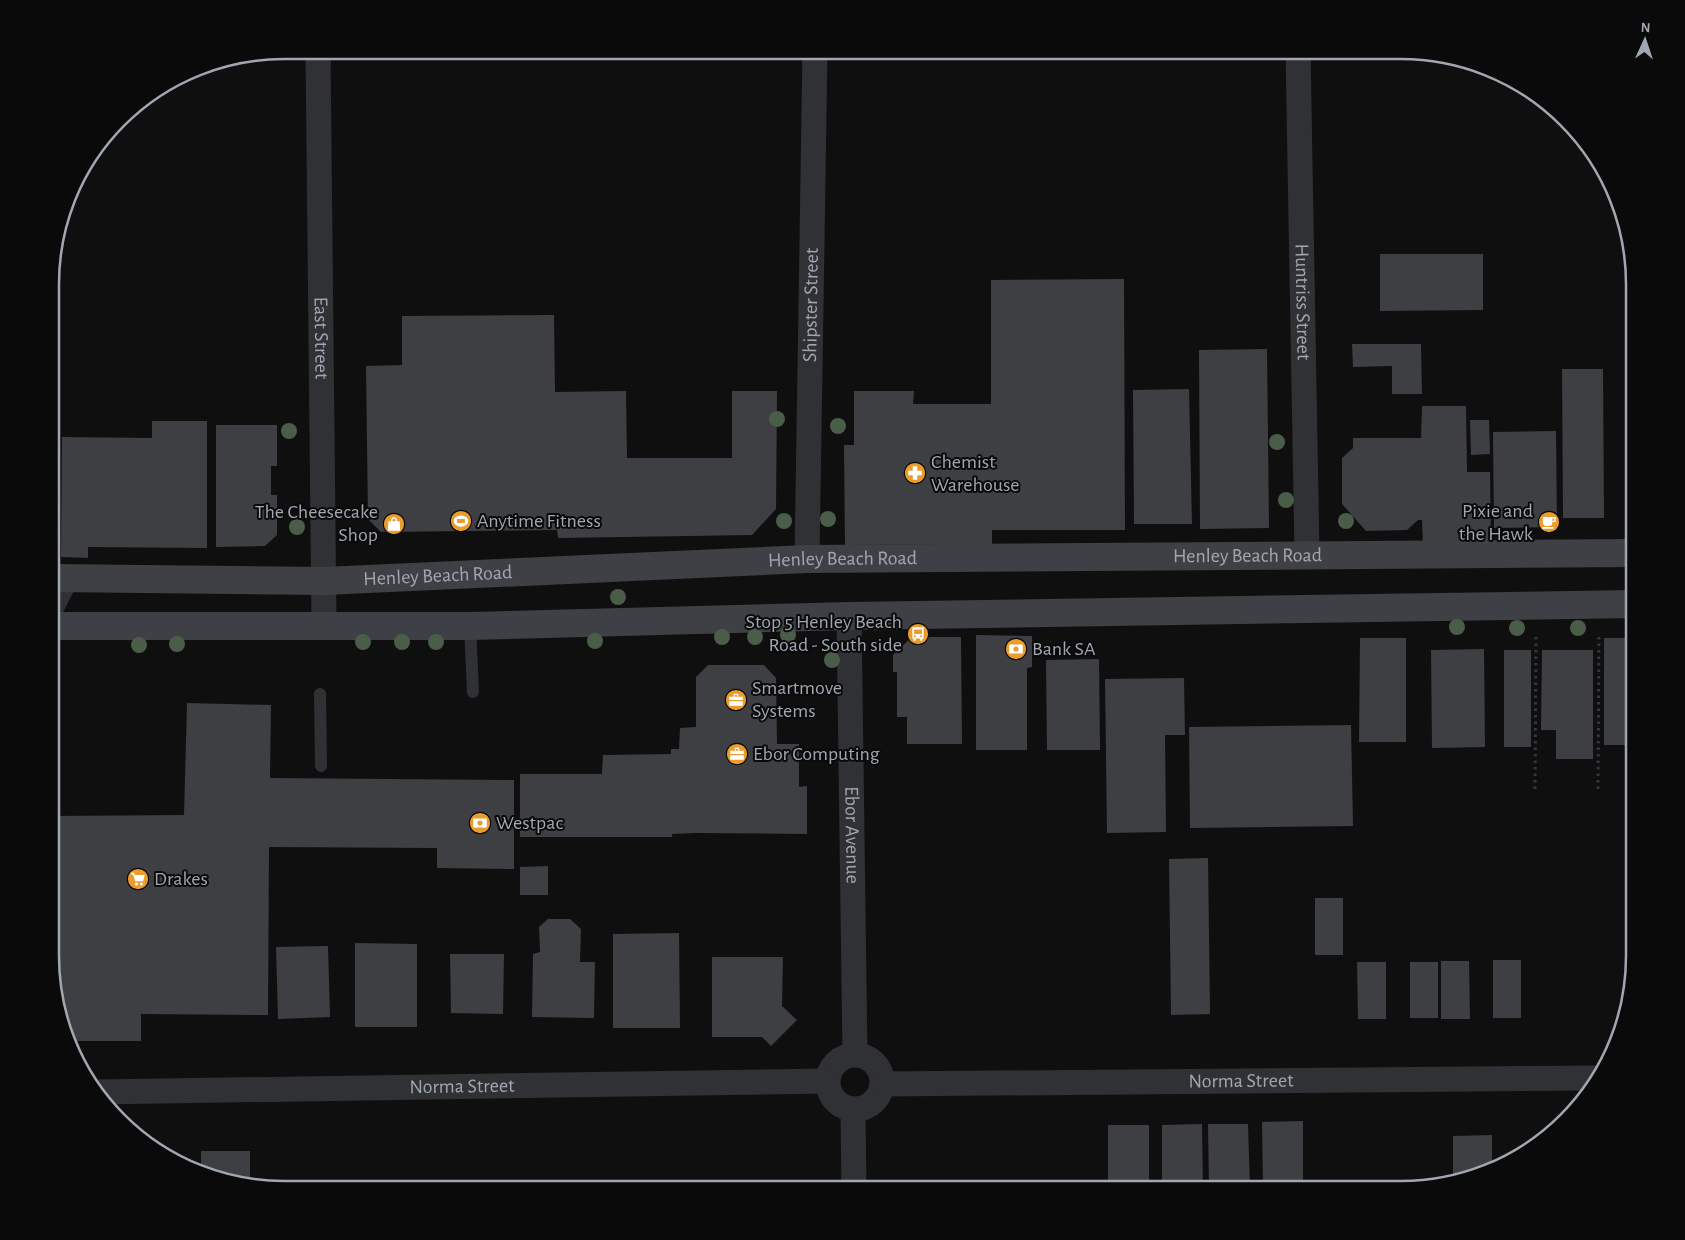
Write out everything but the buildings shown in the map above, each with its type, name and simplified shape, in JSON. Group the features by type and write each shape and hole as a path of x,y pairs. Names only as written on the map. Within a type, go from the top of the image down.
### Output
{"main road":[{"name":"Henley Beach Road","path":"62,578 324,581 807,559 1626,553"},
{"path":"59,626 470,626 849,616 1626,604"}],"street":[{"name":"East Street","path":"318,59 324,625"},
{"name":"Shipster Street","path":"807,559 816,59"},
{"name":"Huntriss Street","path":"1298,59 1307,555"},
{"name":"Ebor Avenue","path":"849,616 855,1055"},
{"path":"855,1055 866,1056 875,1064 882,1076 879,1095 872,1104 853,1110 834,1100 827,1081 830,1071 836,1062 842,1058 855,1055"},
{"name":"Norma Street","path":"882,1084 1590,1078"},
{"name":"Norma Street","path":"104,1092 827,1081"},
{"path":"853,1110 854,1181"}],"lane":[{"path":"59,591 62,578"},
{"path":"470,626 473,692"},
{"path":"320,694 321,766"}],"path":[{"path":"1535,789 1536,632"},
{"path":"1598,632 1598,789"}],"place":[{"name":"Chemist Warehouse","path":"915,473"},
{"name":"Anytime Fitness","path":"461,521"},
{"name":"Pixie and the Hawk","path":"1549,522"},
{"name":"The Cheesecake Shop","path":"394,524"},
{"name":"Stop 5 Henley Beach Road - South side","path":"918,634"},
{"name":"Bank SA","path":"1016,649"},
{"name":"Smartmove Systems","path":"736,700"},
{"name":"Ebor Computing","path":"737,754"},
{"name":"Westpac","path":"480,823"},
{"name":"Drakes","path":"138,879"}]}
